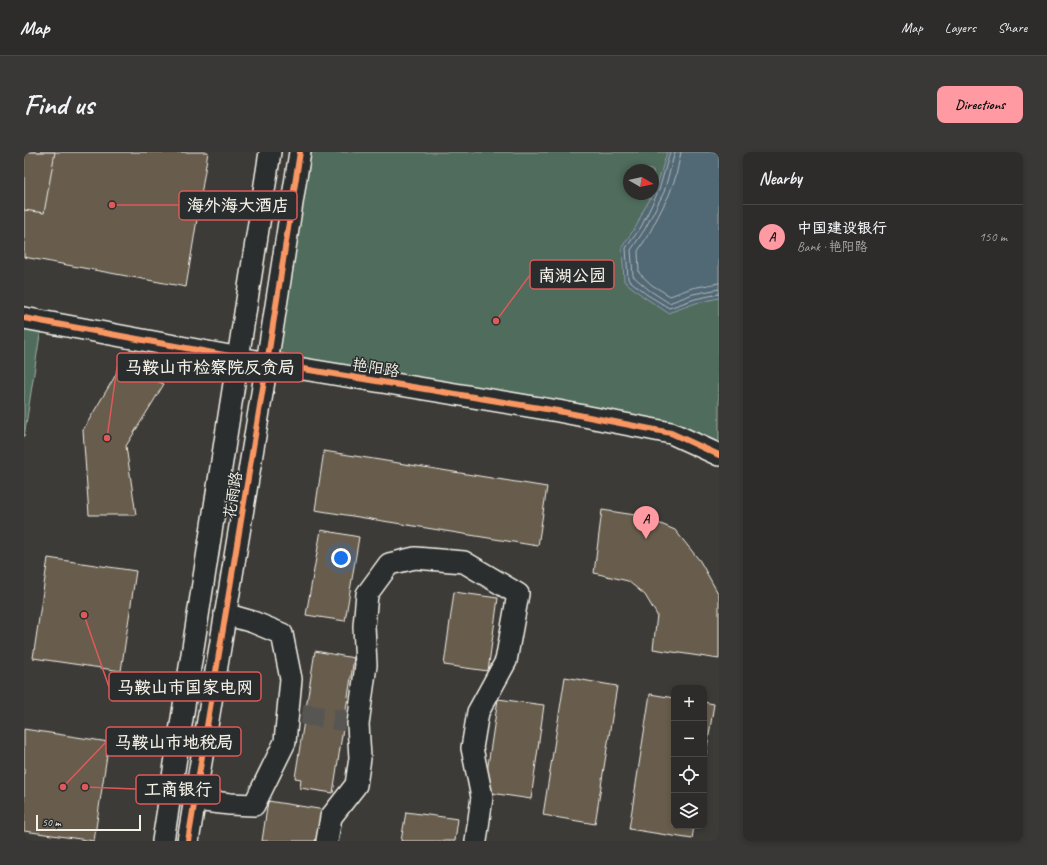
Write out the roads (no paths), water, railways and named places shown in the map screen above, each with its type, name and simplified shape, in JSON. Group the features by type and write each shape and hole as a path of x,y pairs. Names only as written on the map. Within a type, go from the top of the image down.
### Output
{"street":[{"path":"162,841 270,152"},
{"name":"花雨路","path":"188,841 267,363 300,152"},
{"name":"艳阳路","path":"24,318 238,358 420,387 671,433 719,455"},
{"path":"327,841 331,817 356,786 360,758 352,722 366,665 364,626 367,594 389,564 415,558 464,562 518,594 506,661 478,712 472,748 482,797 476,841"},
{"path":"195,800 254,805 285,742 295,713 291,679 282,634 253,622 225,614"}],"water":[{"path":"667,152 719,152 719,298 696,303 668,313 624,281 622,247 637,225 650,200 659,200 659,179"}],"tunnel":[{"path":"302,714 346,721"}],"place":[{"name":"海外海大酒店","path":"112,205"},
{"name":"南湖公园","path":"496,321"},
{"name":"马鞍山市检察院反贪局","path":"107,438"},
{"name":"中国建设银行","path":"646,539"},
{"name":"马鞍山市国家电网","path":"84,615"},
{"name":"马鞍山市地税局","path":"63,787"},
{"name":"工商银行","path":"85,787"}]}
